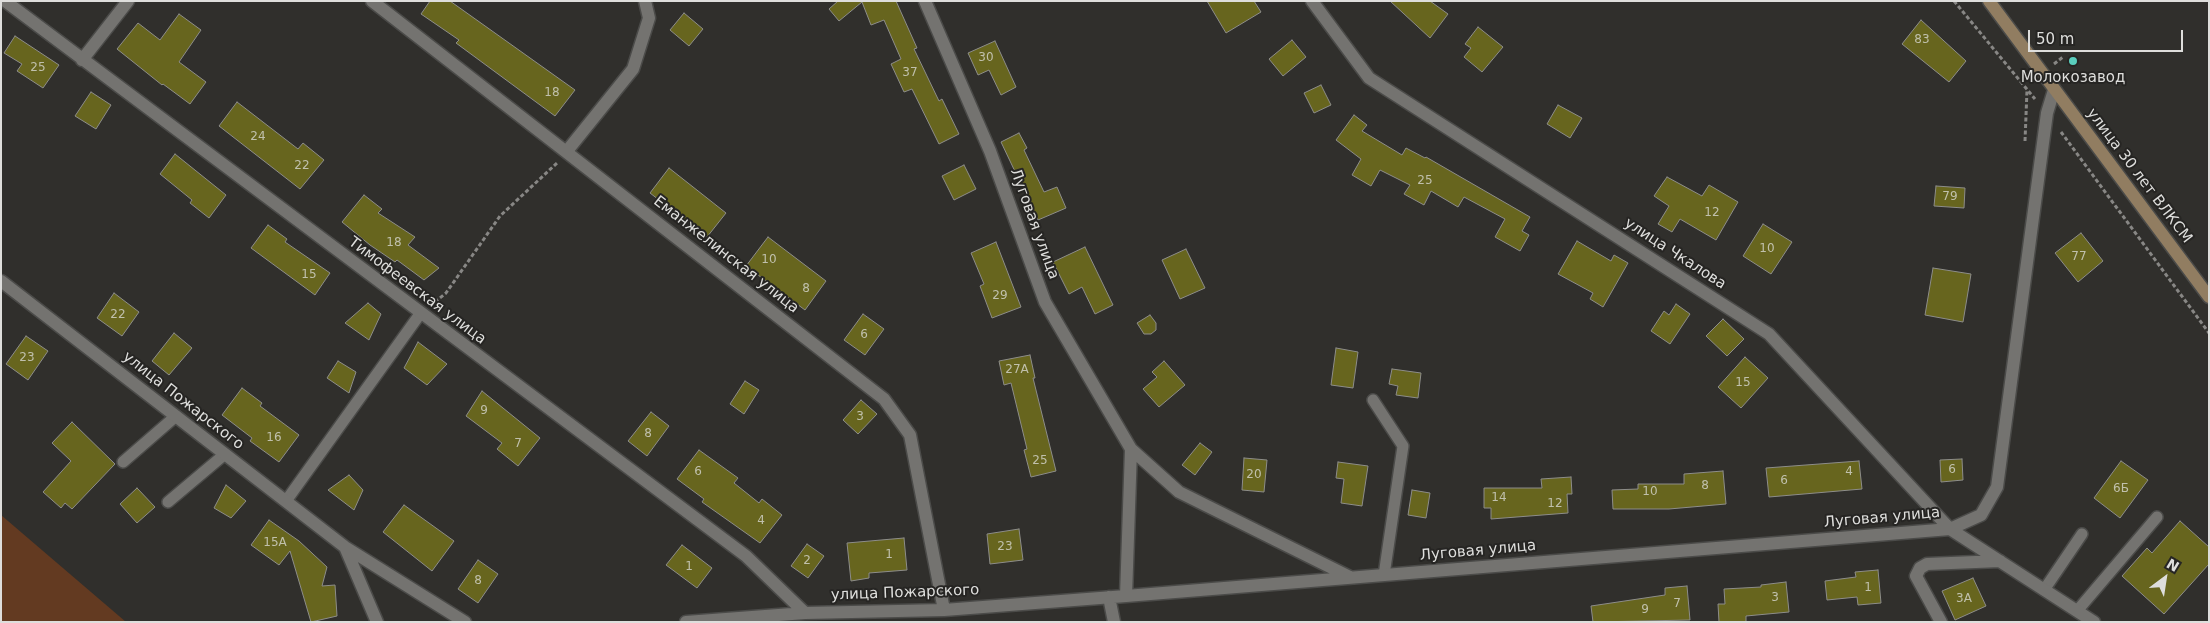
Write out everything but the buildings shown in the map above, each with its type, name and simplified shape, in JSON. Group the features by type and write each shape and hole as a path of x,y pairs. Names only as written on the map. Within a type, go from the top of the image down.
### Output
{"main road":[{"name":"улица 30 лет ВЛКСМ","path":"1989,1 2209,297"}],"street":[{"name":"Тимофеевская улица","path":"5,1 420,314 746,556 805,613"},
{"path":"82,60 128,1"},
{"name":"Еманжелинская улица","path":"372,1 884,398 910,435 944,610"},
{"path":"567,151 633,69 649,18 645,1"},
{"name":"Луговая улица","path":"925,1 990,151 1046,302 1131,449 1179,492 1350,578"},
{"name":"улица Чкалова","path":"1312,1 1369,78 1769,334 1950,529 2094,622"},
{"name":"Луговая улица","path":"1126,596 1950,529 1981,515 1997,487 2047,113 2054,90"},
{"name":"улица Пожарского","path":"1,281 345,547 465,622"},
{"path":"1126,596 1131,449"},
{"name":"улица Пожарского","path":"345,547 377,622"},
{"path":"1941,622 1916,576 1920,568 1926,564 2000,561"},
{"name":"улица Пожарского","path":"686,622 805,613 944,610 1126,596"},
{"path":"1109,597 1114,622"}],"lane":[{"path":"286,501 420,314"},
{"path":"1373,400 1404,446 1384,575"},
{"path":"123,462 176,416"},
{"path":"168,502 224,454"},
{"path":"2077,611 2157,517"},
{"path":"2044,590 2082,534"}],"path":[{"path":"1954,1 2047,113 2209,332"},
{"path":"420,314 446,293 500,216 543,178 567,151"}],"shaded area":[{"path":"1,515 126,622 1,622"}],"place":[{"name":"Молокозавод","path":"2073,61"}]}
